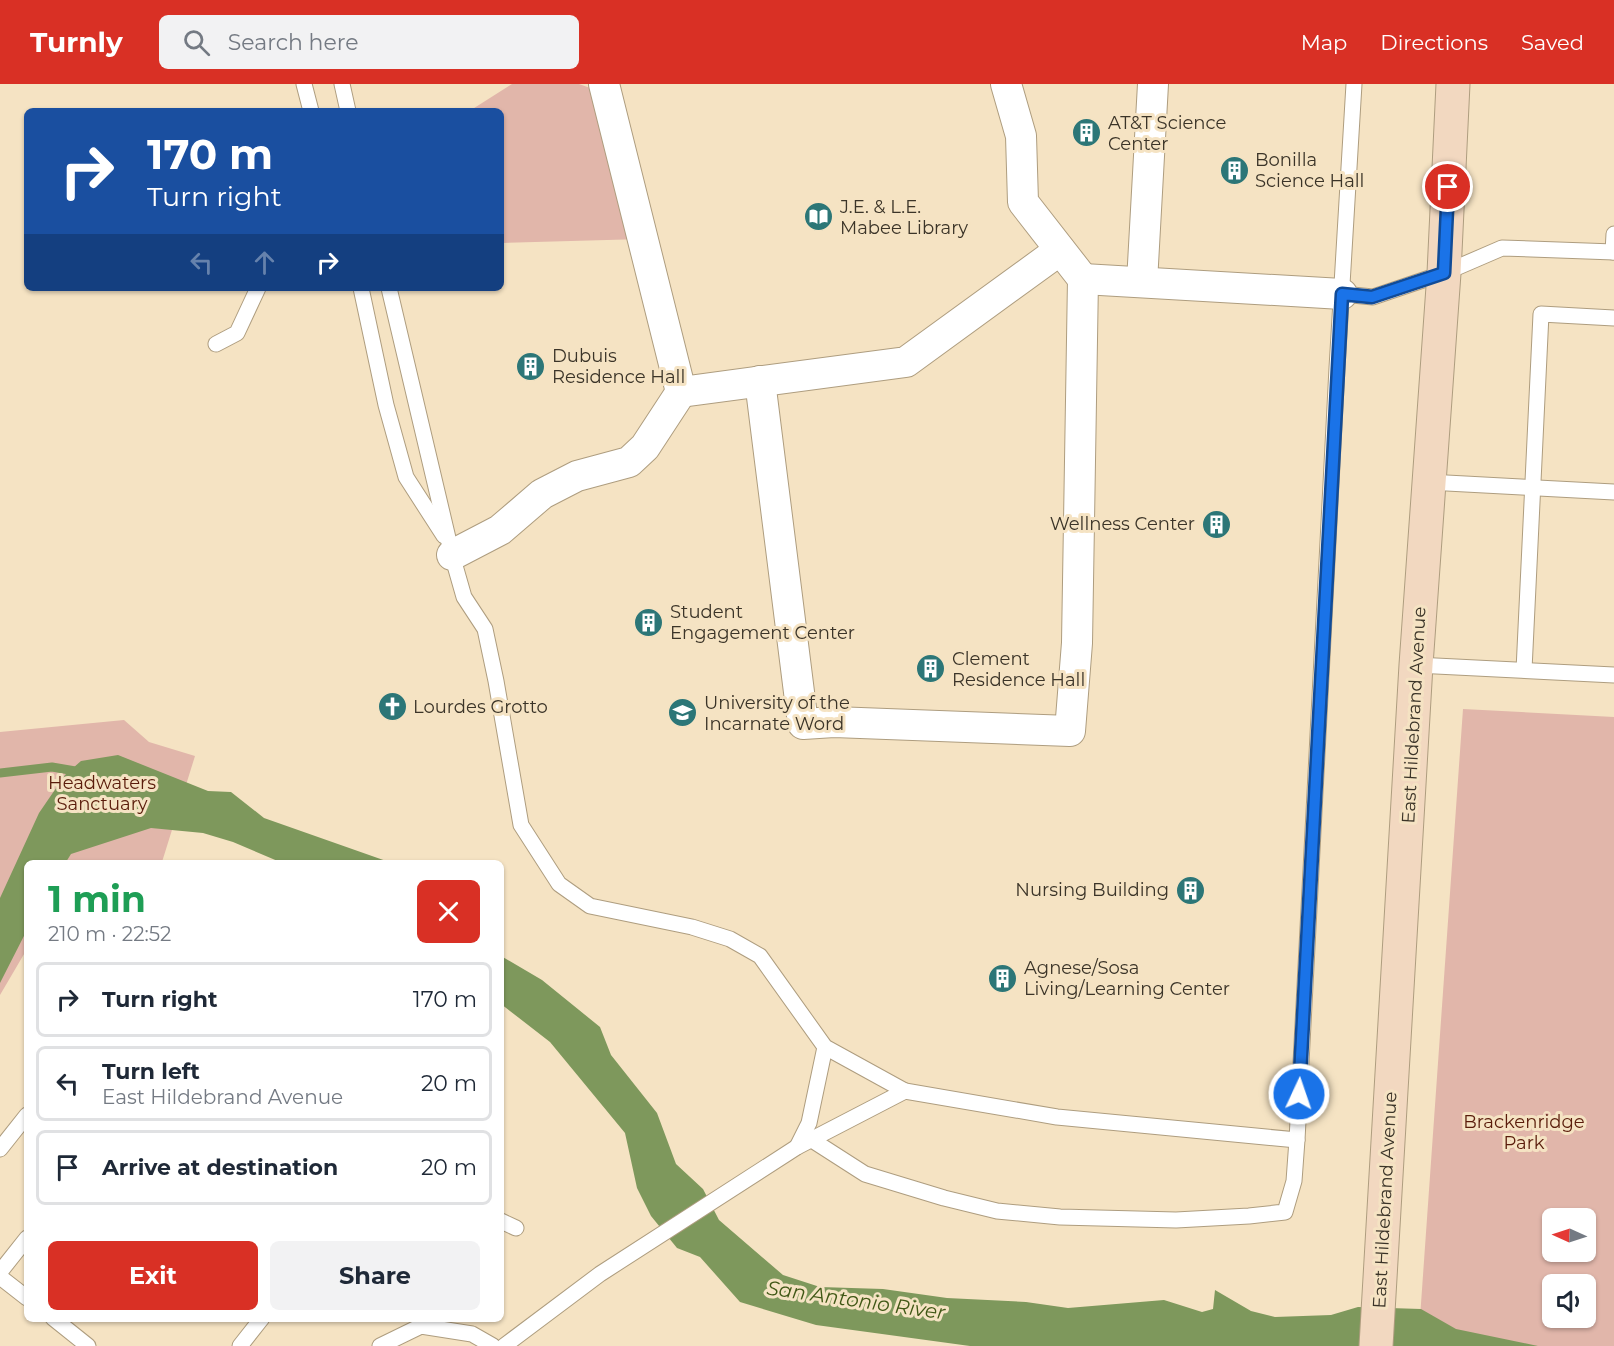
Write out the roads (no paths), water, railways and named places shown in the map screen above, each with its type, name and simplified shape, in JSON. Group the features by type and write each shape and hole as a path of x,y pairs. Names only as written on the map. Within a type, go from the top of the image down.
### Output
{"main road":[{"name":"East Hildebrand Avenue","path":"1376,1346 1416,665 1444,273 1453,84"}],"street":[{"path":"451,550 500,530 542,494 578,476 629,462 645,447 681,392 604,84"},
{"path":"760,381 803,724 846,723 1070,731 1077,643 1083,279 1023,202 1021,136 1006,84"},
{"path":"1142,282 1153,84"},
{"path":"681,392 906,362 1060,250"},
{"path":"1083,279 1342,294"}],"lane":[{"path":"304,84 310,108"},
{"path":"342,84 347,108"},
{"path":"812,1140 865,1174 997,1211 1060,1217 1176,1220 1285,1212 1294,1180 1297,1140 1354,84"},
{"path":"1342,294 1372,297 1444,273 1502,248 1613,252 1614,234"},
{"path":"216,344 237,333 257,291"},
{"path":"362,291 386,405 406,477 451,550"},
{"path":"390,291 464,597 484,629 496,681 521,825 559,884 590,906 692,927 730,939 760,956 825,1047 905,1090 1057,1117 1297,1140"},
{"path":"1524,670 1541,314 1614,318"},
{"path":"1428,482 1614,492"},
{"path":"1416,665 1614,675"},
{"path":"797,1148 809,1123 825,1047"},
{"path":"504,1346 600,1274 797,1148 905,1090"},
{"path":"0,1149 24,1119"},
{"path":"504,1222 516,1228"},
{"path":"0,1272 24,1242"},
{"path":"0,1277 24,1296"},
{"path":"58,1322 88,1346"},
{"path":"240,1346 259,1322"},
{"path":"380,1346 421,1326 472,1334 494,1346"}],"water":[{"path":"118,755 208,791 231,792 264,818 383,860 275,860 233,842 203,833 151,828 71,854 67,860 24,860 24,936 0,983 0,898 39,813 65,775 81,761"},
{"name":"San Antonio River","path":"504,958 542,980 600,1027 611,1055 657,1113 676,1164 703,1189 719,1220 783,1275 820,1287 883,1289 947,1298 1026,1302 1068,1308 1164,1300 1202,1312 1213,1309 1215,1290 1251,1311 1275,1317 1331,1315 1358,1307 1421,1309 1456,1329 1538,1346 970,1346 816,1325 740,1302 700,1257 677,1248 651,1216 637,1188 625,1133 550,1042 504,1006"}],"waterway":[{"path":"0,773 52,767 81,772"}],"place":[{"name":"AT&T Science Center","path":"1087,133"},
{"name":"Bonilla Science Hall","path":"1234,170"},
{"name":"J.E. & L.E. Mabee Library","path":"819,217"},
{"name":"Dubuis Residence Hall","path":"531,366"},
{"name":"Wellness Center","path":"1216,524"},
{"name":"Student Engagement Center","path":"649,622"},
{"name":"Clement Residence Hall","path":"931,669"},
{"name":"Lourdes Grotto","path":"392,707"},
{"name":"University of the Incarnate Word","path":"683,713"},
{"name":"Nursing Building","path":"1190,890"},
{"name":"Agnese/Sosa Living/Learning Center","path":"1003,978"}],"park label":[{"name":"Headwaters Sanctuary","path":"102,793"},
{"name":"Brackenridge Park","path":"1524,1132"}]}
